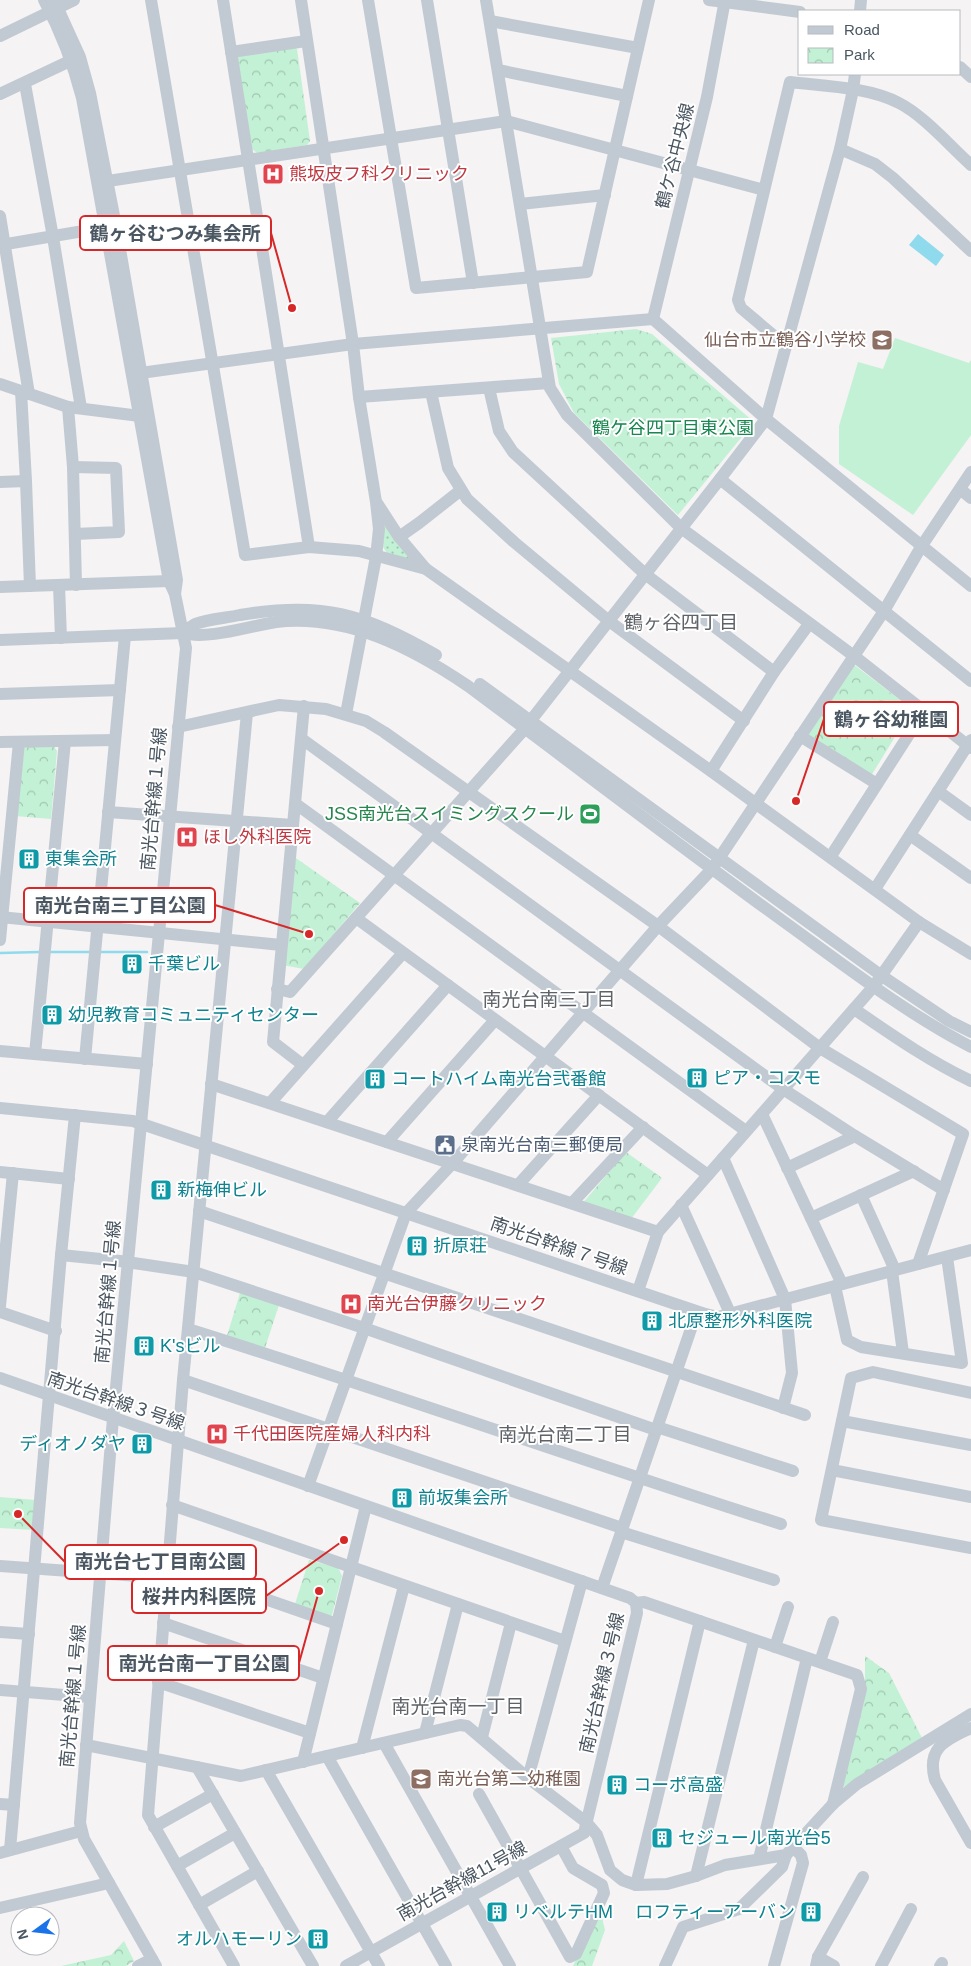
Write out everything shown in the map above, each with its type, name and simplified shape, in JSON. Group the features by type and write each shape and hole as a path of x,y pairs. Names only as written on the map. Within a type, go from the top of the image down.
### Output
{"street":[{"path":"0,36 52,5 74,0"},
{"path":"151,0 245,555 309,547 359,551 426,569"},
{"path":"223,0 309,547"},
{"path":"300,0 353,344 379,529 376,557 346,714"},
{"path":"368,0 416,288 587,272 649,0"},
{"path":"427,0 473,283"},
{"path":"486,0 549,383 550,388 567,416 681,528 970,744 875,889"},
{"path":"709,0 798,12"},
{"name":"鶴ケ谷中央線","path":"653,319 707,97 725,1"},
{"path":"52,5 72,60 111,226 177,580 175,594"},
{"path":"52,5 80,57 90,93 108,181 111,226"},
{"path":"490,21 638,48"},
{"path":"231,52 306,41"},
{"path":"0,94 72,60"},
{"path":"961,68 971,77"},
{"path":"498,70 627,96"},
{"path":"277,989 290,992 528,724 766,419 840,149 855,75"},
{"path":"786,346 741,308 738,300 790,82 853,90 898,102 915,114 971,165"},
{"path":"24,84 53,237 75,407 73,467 76,585"},
{"path":"108,181 506,121 764,190"},
{"path":"840,149 875,164 893,178 971,251"},
{"path":"520,204 605,195"},
{"path":"0,216 25,393 30,586"},
{"path":"3,245 111,226"},
{"path":"137,373 353,344 653,319 766,419 971,586"},
{"path":"137,373 140,416 169,582 175,594"},
{"path":"359,396 549,383"},
{"path":"0,384 75,407 140,416"},
{"path":"489,388 499,431 512,452 645,574 774,672"},
{"path":"431,392 448,468 467,499 514,542 609,620 744,721"},
{"path":"73,467 116,468 119,532 75,534"},
{"path":"308,1486 406,1213 452,1164 658,926 712,869 884,611 921,547 971,472"},
{"path":"720,479 971,681"},
{"path":"0,482 26,481"},
{"path":"960,489 971,498"},
{"path":"399,537 461,490"},
{"path":"376,502 399,537 426,569 570,670 755,804 831,856 919,922 971,954"},
{"path":"0,587 169,582"},
{"path":"59,586 61,638"},
{"name":"南光台幹線１号線","path":"154,1962 81,1831 80,1823 113,1418 186,648 175,594"},
{"path":"0,640 182,633 195,636 262,624 303,622 363,625 434,663 528,724 720,858 882,976 949,1021 971,1032"},
{"path":"711,771 774,672 809,624"},
{"path":"85,1059 125,636"},
{"path":"0,694 120,690"},
{"path":"178,727 279,706 304,706 326,709 366,722 384,732 469,791 658,926 820,1048 963,1134 918,1264"},
{"path":"303,1065 272,1042 304,706"},
{"path":"831,856 924,711"},
{"path":"234,1966 148,1815 183,1380 247,713"},
{"path":"528,724 712,869 874,986 940,1030 971,1047"},
{"path":"800,736 877,784"},
{"path":"0,742 115,740"},
{"path":"302,740 783,1089 854,1136 944,1190"},
{"path":"35,1054 65,741"},
{"path":"0,940 20,742"},
{"path":"938,791 971,815"},
{"path":"296,804 746,1131"},
{"path":"108,812 293,825"},
{"path":"910,835 971,878"},
{"path":"1,917 281,945"},
{"path":"356,918 708,1175"},
{"path":"638,1291 658,1232 874,986 919,922"},
{"path":"270,1103 403,953"},
{"path":"327,1122 448,985"},
{"path":"854,1008 906,1044 948,1070 971,1081"},
{"path":"387,1142 495,1020"},
{"path":"0,1051 147,1064"},
{"path":"211,1084 658,1232"},
{"path":"518,1185 599,1095"},
{"name":"南光台幹線７号線","path":"0,1108 75,1115 141,1124 702,1313 718,1316 971,1250"},
{"path":"762,1114 811,1218 839,1285 847,1340 861,1347 962,1363 947,1257"},
{"path":"75,1115 61,1255 56,1332 14,1805 5,1852 81,1831"},
{"path":"572,1203 642,1127"},
{"path":"787,1168 854,1136"},
{"path":"723,1158 784,1299 792,1373 782,1408"},
{"path":"811,1218 914,1171"},
{"path":"0,1172 69,1179"},
{"path":"0,1306 13,1173"},
{"path":"861,1195 894,1271 903,1353"},
{"path":"682,1205 730,1313"},
{"path":"199,1211 782,1408 805,1414"},
{"path":"61,1255 194,1272 364,1328 656,1429 793,1471"},
{"path":"0,1312 56,1332"},
{"path":"602,1588 692,1324 702,1313"},
{"path":"188,1328 346,1379 639,1479 781,1524"},
{"path":"971,1393 873,1372 851,1378 821,1520 971,1548"},
{"name":"南光台幹線３号線","path":"0,1378 178,1442 630,1598 636,1603 638,1613 586,1822"},
{"path":"183,1380 774,1580"},
{"path":"842,1421 971,1445"},
{"path":"832,1470 971,1497"},
{"path":"172,1505 565,1641"},
{"path":"302,1762 366,1506"},
{"path":"168,1565 337,1624"},
{"path":"0,1566 166,1578"},
{"path":"528,1778 582,1581"},
{"path":"362,1748 404,1586"},
{"path":"636,1603 644,1602 857,1675 861,1689 833,1804"},
{"path":"425,1733 458,1604"},
{"path":"775,1647 788,1607"},
{"path":"636,1885 700,1621"},
{"path":"820,1662 833,1622"},
{"path":"163,1623 323,1678"},
{"path":"482,1738 511,1623"},
{"path":"0,1632 29,1634"},
{"path":"696,1876 754,1640"},
{"path":"759,1859 807,1658"},
{"path":"158,1682 310,1732"},
{"path":"0,1690 90,1697"},
{"path":"666,1966 683,1927 739,1909 782,1867 790,1852 833,1804 858,1784 971,1714"},
{"path":"86,1745 241,1776 460,1725 467,1726 528,1778 586,1822 597,1835 610,1870 622,1880 636,1885 666,1884 696,1876 724,1865 790,1852 801,1855 803,1863 772,1965"},
{"path":"971,1728 945,1741 938,1748 933,1758 932,1769 935,1780 971,1843"},
{"path":"384,1742 510,1966"},
{"path":"327,1756 446,1966"},
{"path":"197,1767 313,1966"},
{"path":"266,1770 379,1966"},
{"path":"154,1827 213,1794"},
{"path":"479,1794 570,1957 576,1954 604,1893 602,1885 573,1868 561,1846"},
{"path":"0,1804 14,1805"},
{"name":"南光台幹線11号線","path":"346,1966 584,1833 586,1822"},
{"path":"177,1866 235,1833"},
{"path":"199,1905 258,1871"},
{"path":"834,1966 817,1961 863,1877"},
{"path":"0,1908 109,1882"},
{"path":"881,1966 911,1910"},
{"path":"138,1966 154,1962"}],"green space":[{"path":"294,46 297,49 310,141 307,145 257,153 252,149 236,60 240,55"},
{"name":"鶴ケ谷四丁目東公園","path":"636,329 652,334 754,422 678,515 574,413 559,384 551,338"},
{"path":"895,338 969,363 971,360 971,435 913,515 839,464 839,426 858,362 883,369"},
{"path":"385,519 416,560 388,555 383,547"},
{"path":"853,664 912,709 871,776 805,734"},
{"path":"53,745 57,751 51,819 15,816 21,752 26,746"},
{"path":"293,856 360,903 304,969 282,965"},
{"path":"626,1152 662,1178 631,1219 582,1204"},
{"path":"240,1293 279,1305 264,1351 226,1339"},
{"path":"0,1497 36,1500 34,1530 0,1528"},
{"path":"309,1560 338,1568 342,1576 332,1615 327,1618 294,1607"},
{"path":"865,1656 889,1673 922,1738 842,1788 865,1690"},
{"path":"595,1917 602,1918 605,1930 592,1966 573,1966"},
{"path":"124,1941 134,1961 126,1966 61,1966 111,1955"}],"water":[{"path":"918,234 944,255 936,266 909,245"}],"waterway":[{"path":"0,953 40,952"},
{"path":"48,952 90,952"},
{"path":"98,952 147,952"}],"place":[{"name":"熊坂皮フ科クリニック","path":"273,174"},
{"name":"鶴ヶ谷むつみ集会所","path":"292,308"},
{"name":"仙台市立鶴谷小学校","path":"882,340"},
{"name":"鶴ヶ谷幼稚園","path":"796,801"},
{"name":"JSS南光台スイミングスクール","path":"590,814"},
{"name":"ほし外科医院","path":"187,837"},
{"name":"東集会所","path":"29,859"},
{"name":"南光台南三丁目公園","path":"309,934"},
{"name":"千葉ビル","path":"132,964"},
{"name":"幼児教育コミュニティセンター","path":"52,1015"},
{"name":"ピア・コスモ","path":"697,1078"},
{"name":"コートハイム南光台弐番館","path":"375,1079"},
{"name":"泉南光台南三郵便局","path":"445,1145"},
{"name":"新梅伸ビル","path":"161,1190"},
{"name":"折原荘","path":"417,1246"},
{"name":"南光台伊藤クリニック","path":"351,1304"},
{"name":"北原整形外科医院","path":"652,1321"},
{"name":"K'sビル","path":"144,1346"},
{"name":"千代田医院産婦人科内科","path":"217,1434"},
{"name":"ディオノダヤ","path":"142,1444"},
{"name":"前坂集会所","path":"402,1498"},
{"name":"南光台七丁目南公園","path":"18,1514"},
{"name":"桜井内科医院","path":"344,1540"},
{"name":"南光台南一丁目公園","path":"319,1591"},
{"name":"南光台第二幼稚園","path":"421,1779"},
{"name":"コーポ高盛","path":"617,1785"},
{"name":"セジュール南光台5","path":"662,1838"},
{"name":"リベルテHM","path":"497,1912"},
{"name":"ロフティーアーバン","path":"811,1912"},
{"name":"オルハモーリン","path":"318,1939"}],"district":[{"name":"鶴ヶ谷四丁目","path":"681,622"},
{"name":"南光台南三丁目","path":"549,999"},
{"name":"南光台南二丁目","path":"565,1434"},
{"name":"南光台南一丁目","path":"458,1706"}]}
